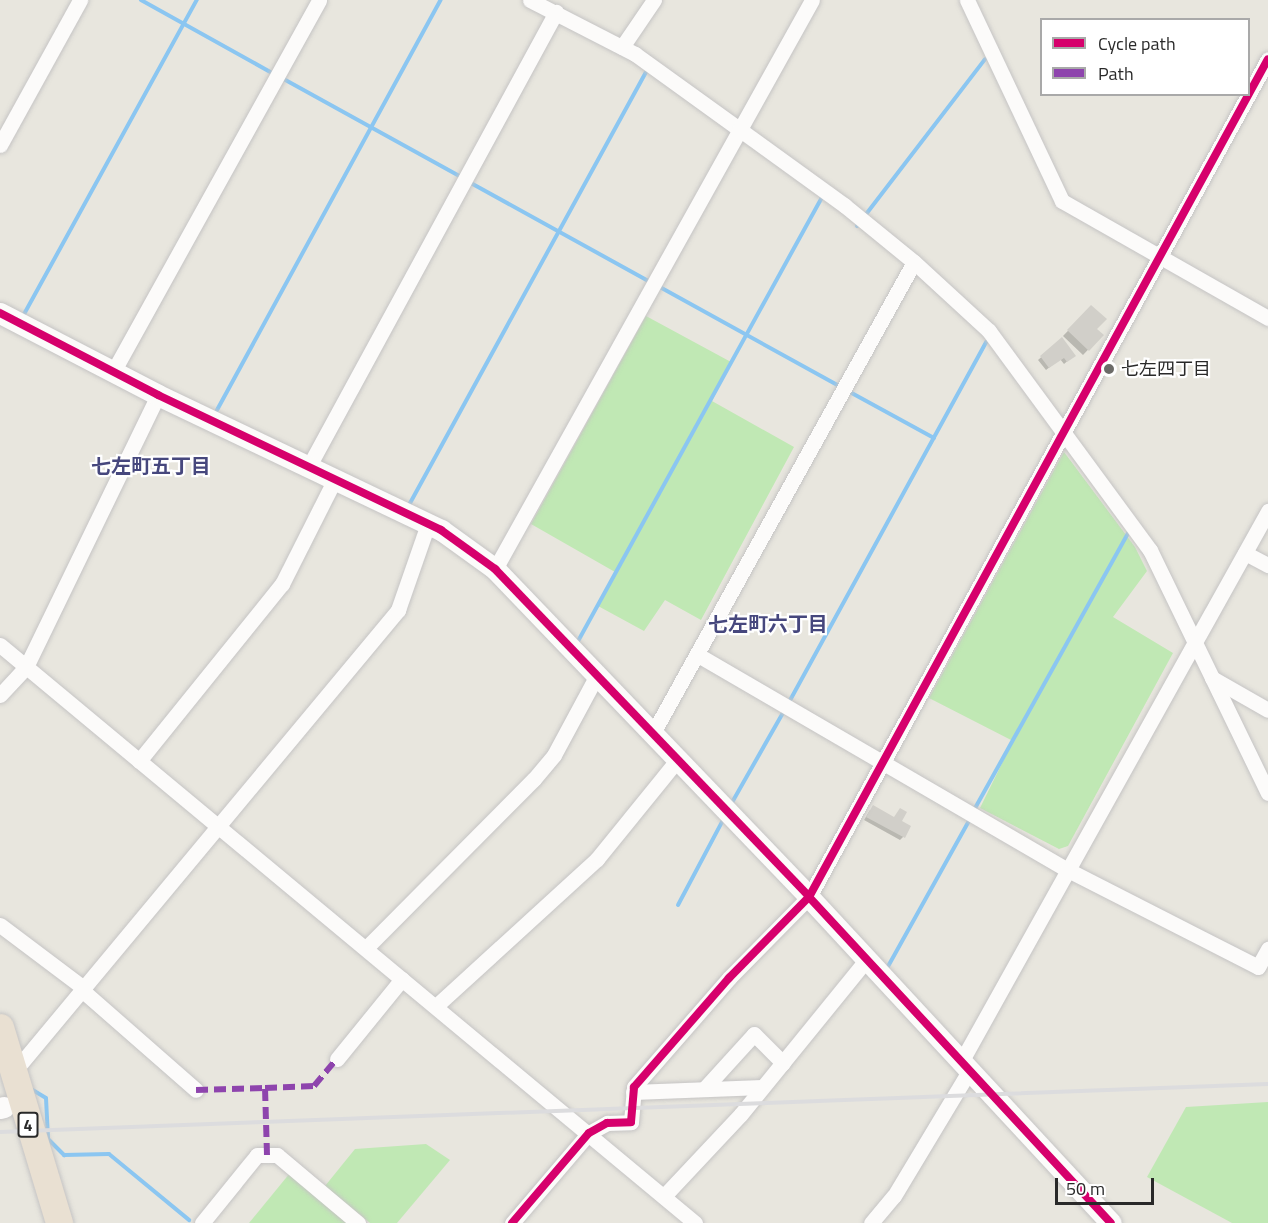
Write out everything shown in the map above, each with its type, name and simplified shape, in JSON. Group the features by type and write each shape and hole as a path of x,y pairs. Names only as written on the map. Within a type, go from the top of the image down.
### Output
{"highway":[{"name":"4","path":"0,1027 4,1096 42,1223"},
{"name":"4","path":"4,1096 59,1223"}],"street":[{"path":"0,145 80,0"},
{"path":"113,372 318,0"},
{"path":"530,0 622,47 739,129 844,205 914,262 989,331 1150,550 1268,792"},
{"path":"622,47 654,0"},
{"path":"495,569 812,0"},
{"path":"967,0 1062,201 1159,259 1268,318"},
{"path":"309,466 556,12"},
{"path":"1250,92 1268,59"},
{"path":"512,1223 589,1133 607,1124 631,1122 634,1087 729,978 809,897 1248,96"},
{"path":"652,733 698,655 914,262"},
{"path":"0,313 113,372 428,524 495,569 809,897 1111,1223"},
{"path":"0,695 26,667 158,394"},
{"path":"139,761 282,584 335,479"},
{"path":"871,1223 894,1196 965,1067 1068,870 1196,644 1268,511"},
{"path":"4,1096 84,990 398,610 428,524"},
{"path":"1245,553 1268,565"},
{"path":"0,645 695,1223"},
{"path":"698,655 1068,870 1258,967 1268,949"},
{"path":"366,948 534,779 554,755 597,675"},
{"path":"1212,678 1268,710"},
{"path":"436,1006 597,859 678,759"},
{"path":"0,925 84,990 196,1090"},
{"path":"664,1196 762,1087 867,959"},
{"path":"337,1059 402,978"},
{"path":"704,1089 754,1034 783,1062"},
{"path":"633,1092 762,1087"},
{"path":"202,1223 257,1155 277,1155 358,1223"}],"green space":[{"path":"646,316 731,362 712,401 794,447 701,620 665,600 644,631 598,606 615,572 531,524"},
{"path":"1064,452 1135,547 1147,571 1113,617 1173,653 1068,846 1059,849 980,808 1013,741 929,698"},
{"path":"1268,1102 1268,1223 1232,1223 1147,1177 1186,1107"},
{"path":"426,1144 450,1160 397,1223 370,1223 325,1186 355,1149"},
{"path":"290,1173 349,1223 249,1223"}],"building":[{"path":"1091,305 1107,319 1097,329 1104,335 1089,351 1067,330"},
{"path":"1062,337 1076,356 1067,362 1064,358 1049,368 1040,356"},
{"path":"873,805 894,817 900,808 907,812 902,821 911,826 905,838 866,817"}],"waterway":[{"path":"141,0 274,74"},
{"path":"23,316 197,0"},
{"path":"217,410 441,0"},
{"path":"857,226 985,59"},
{"path":"409,505 646,73"},
{"path":"280,77 463,178"},
{"path":"469,182 652,283"},
{"path":"577,643 821,199"},
{"path":"658,286 841,387"},
{"path":"788,704 986,342"},
{"path":"848,391 934,438"},
{"path":"974,810 1128,533"},
{"path":"730,806 784,711"},
{"path":"886,970 971,817"},
{"path":"678,905 724,818"},
{"path":"31,1089 46,1098 48,1139 64,1155 109,1154 189,1220"}],"railway":[{"path":"0,1132 1268,1084"}],"marked path":[{"path":"267,1155 265,1088 314,1086 337,1059"},
{"path":"196,1090 265,1088"}],"cycle path":[{"path":"1250,92 1268,59"},
{"path":"512,1223 589,1133 607,1123 631,1122 634,1087 729,978 809,897 1248,96"},
{"path":"0,313 158,395 441,530 495,569 809,897 1111,1223"}],"place":[{"name":"七左四丁目","path":"1109,369"}],"district":[{"name":"七左町五丁目","path":"151,465"},
{"name":"七左町六丁目","path":"768,623"}]}
